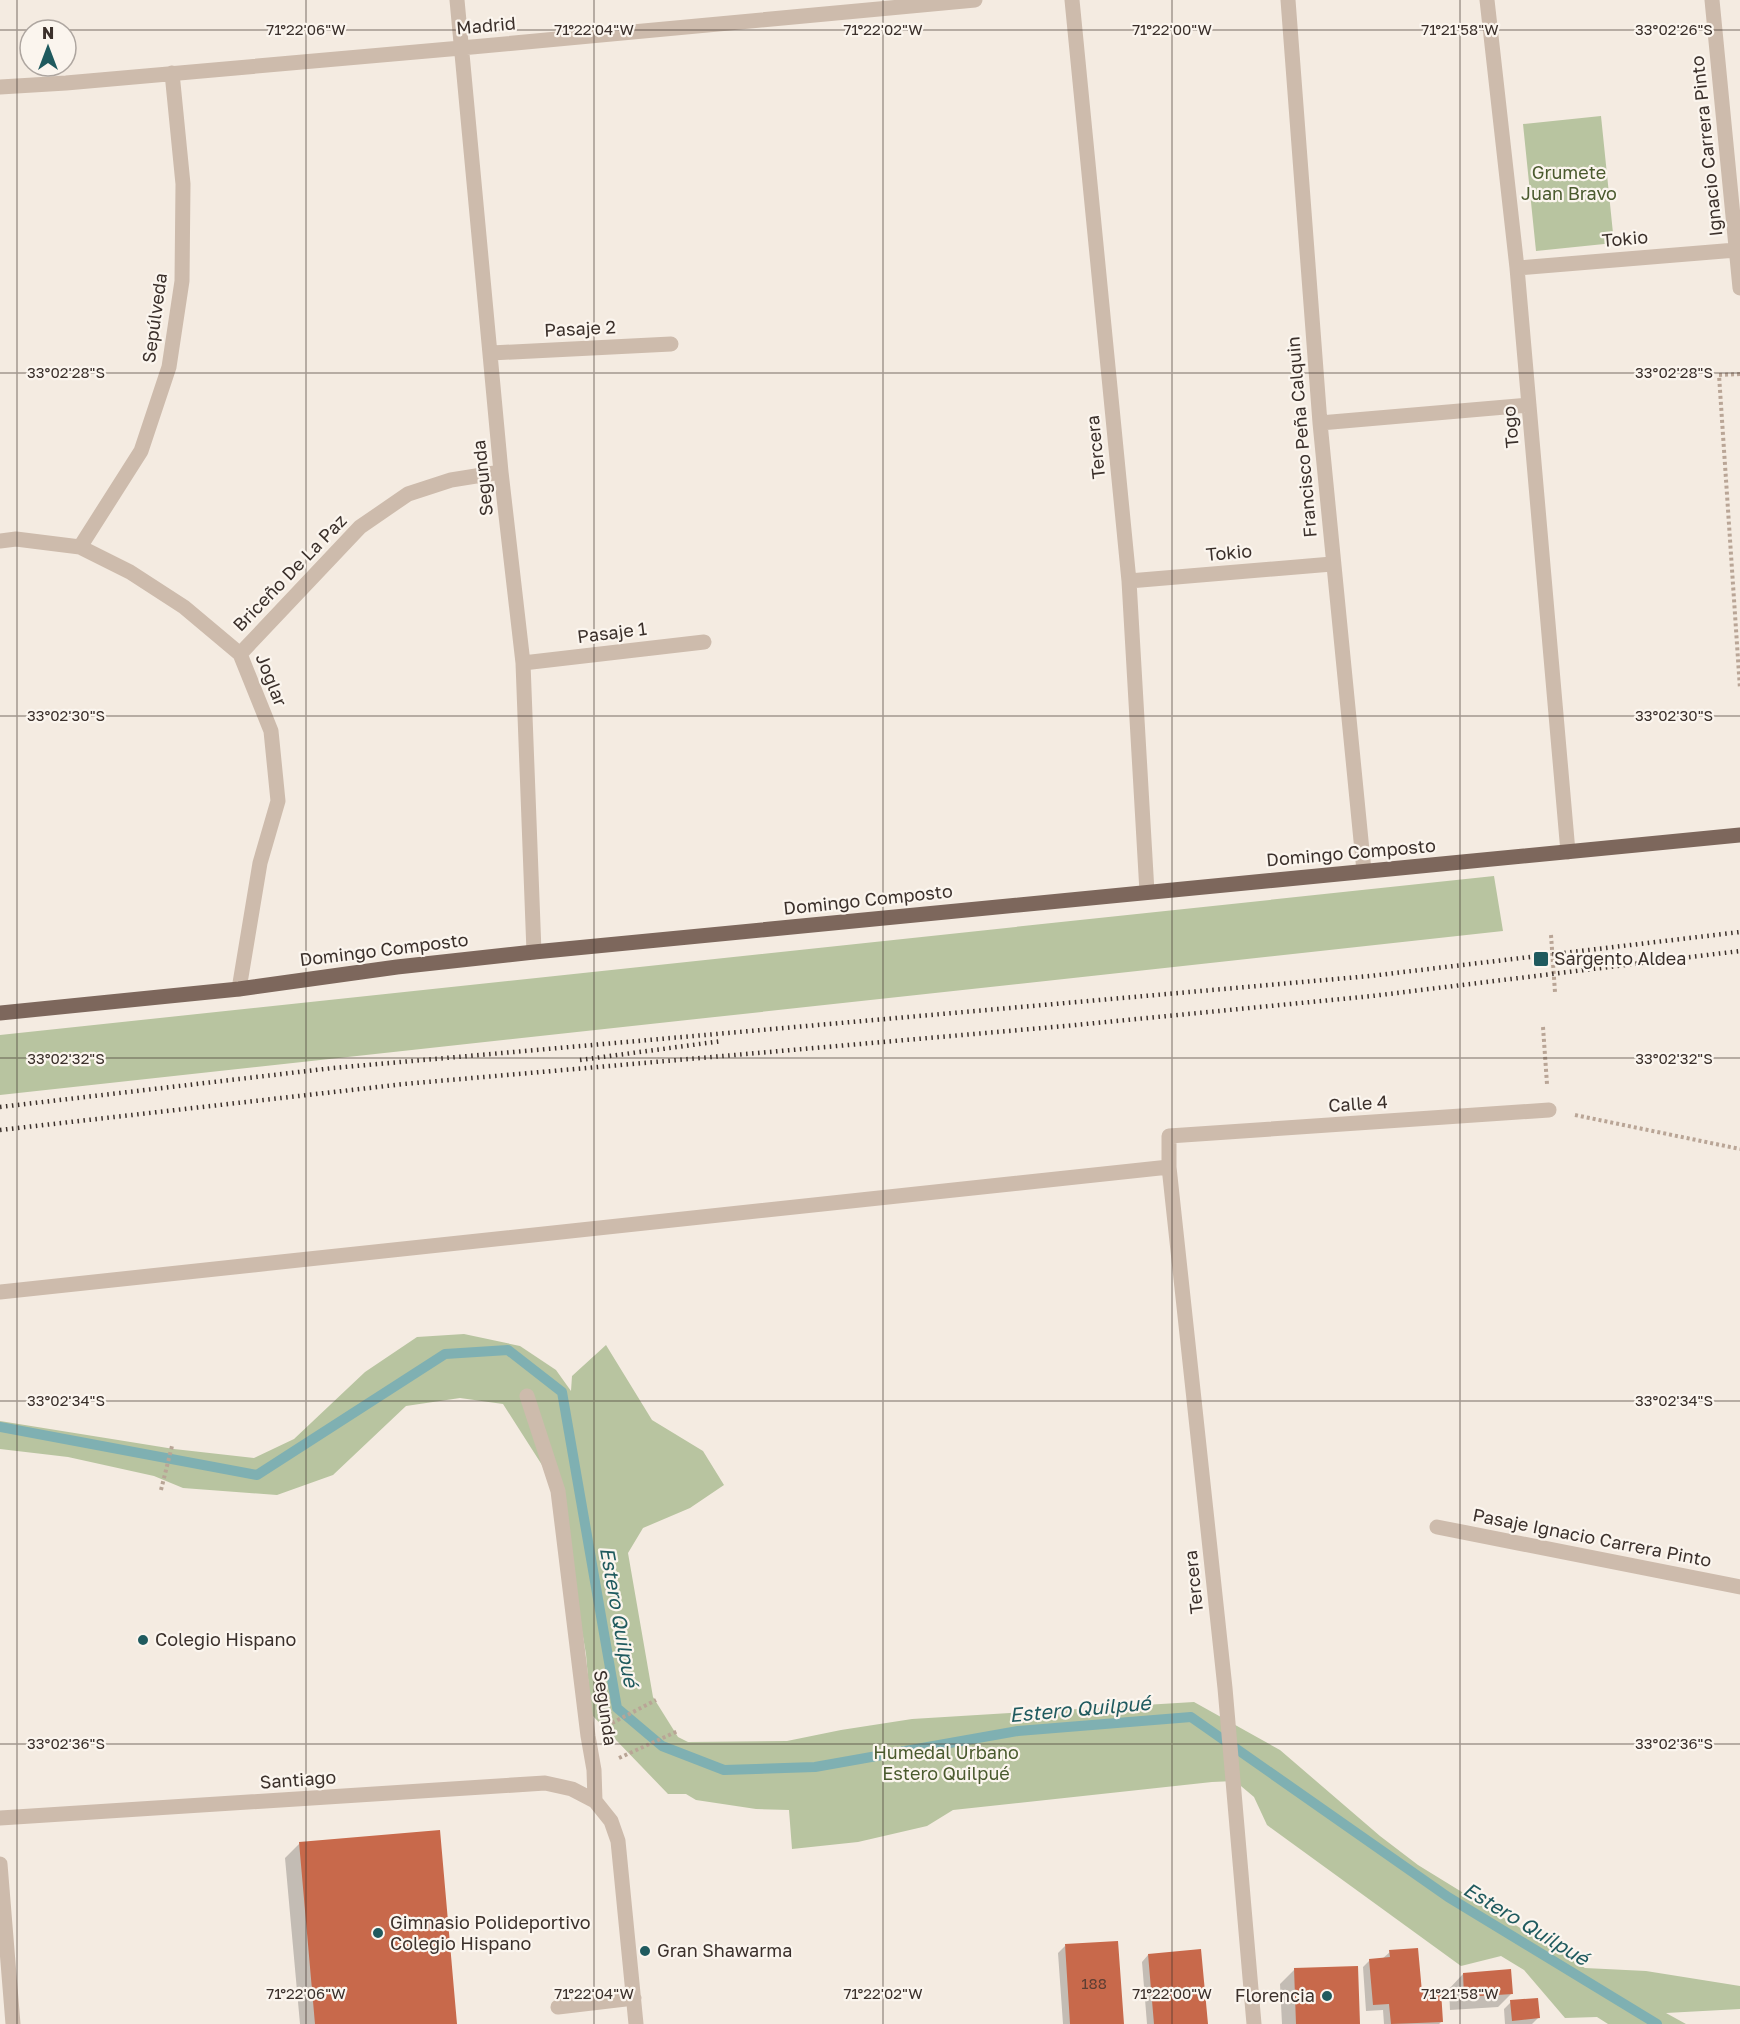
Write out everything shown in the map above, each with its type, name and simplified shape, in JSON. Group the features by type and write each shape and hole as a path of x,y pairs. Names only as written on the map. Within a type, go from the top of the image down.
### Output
{"main road":[{"name":"Domingo Composto","path":"0,1013 239,989 397,967 534,952 1740,835"}],"street":[{"name":"Segunda","path":"457,0 501,472 523,663 534,952"},
{"name":"Madrid","path":"0,87 461,48 975,0"},
{"name":"Tercera","path":"1072,0 1129,581 1147,892"},
{"name":"Francisco Peña Calquin","path":"1288,0 1332,564 1364,871"},
{"name":"Togo","path":"1487,0 1517,268 1568,852"},
{"name":"Ignacio Carrera Pinto","path":"1712,0 1740,288"},
{"name":"Sepúlveda","path":"80,547 141,451 169,367 182,270 183,183 172,73"},
{"name":"Tokio","path":"1517,268 1736,249"},
{"name":"Pasaje 2","path":"491,352 671,344"},
{"path":"1320,423 1528,405"},
{"name":"Briceño De La Paz","path":"240,654 360,527 408,494 451,480 501,472"},
{"name":"Joglar","path":"0,540 16,539 80,547 130,572 184,607 240,654 271,731 278,801 260,863 239,989"},
{"name":"Tokio","path":"1129,581 1332,564"},
{"name":"Pasaje 1","path":"523,663 704,642"},
{"name":"Calle 4","path":"1170,1136 1549,1110"},
{"name":"Tercera","path":"1170,1136 1170,1167 1225,1688 1254,2024"},
{"path":"0,1292 1170,1167"},
{"name":"Segunda","path":"527,1396 558,1491 594,1770 595,1801"},
{"name":"Pasaje Ignacio Carrera Pinto","path":"1437,1527 1740,1587"},
{"name":"Santiago","path":"0,1818 545,1783 572,1789 595,1801"},
{"path":"595,1801 611,1821 618,1841 636,2024"},
{"path":"0,1864 14,2024"},
{"path":"558,2007 634,1998"}],"path":[{"path":"1740,374 1719,375 1740,689"},
{"path":"1551,935 1554,992"},
{"path":"1543,1028 1549,1110 1740,1149"},
{"path":"161,1490 172,1446"},
{"path":"588,1736 656,1700"},
{"path":"594,1770 678,1731"}],"green space":[{"name":"Grumete Juan Bravo","path":"1601,116 1614,243 1536,251 1523,124"},
{"path":"1494,876 1503,931 0,1095 0,1035"},
{"name":"Humedal Urbano Estero Quilpué","path":"464,1334 520,1346 556,1370 571,1391 572,1376 606,1345 652,1420 703,1451 724,1485 690,1508 643,1528 628,1553 653,1697 678,1737 688,1742 787,1741 912,1719 1194,1702 1280,1750 1380,1836 1418,1865 1585,1968 1646,1971 1740,1986 1740,2009 1666,2013 1686,2024 1608,2024 1597,2017 1565,2018 1524,1970 1501,1956 1461,1966 1267,1825 1254,1797 1235,1781 953,1810 927,1826 858,1842 792,1849 789,1810 756,1809 696,1800 686,1794 668,1794 591,1714 586,1654 561,1511 549,1476 503,1404 460,1398 406,1406 333,1475 277,1495 183,1488 154,1476 68,1457 0,1449 0,1421 174,1449 254,1458 294,1439 365,1372 417,1337"}],"building":[{"name":"Gimnasio Polideportivo Colegio Hispano","path":"440,1830 457,2024 315,2024 299,1842"},
{"path":"1118,1941 1124,2024 1070,2024 1065,1944"},
{"path":"1418,1948 1422,1992 1441,1991 1443,2022 1391,2024 1389,2004 1373,2005 1369,1959 1390,1957 1389,1950"},
{"path":"1201,1949 1208,2024 1154,2024 1148,1954"},
{"name":"Florencia","path":"1358,1966 1360,2024 1296,2024 1294,1968"},
{"path":"1511,1969 1513,1994 1464,1997 1463,1973"},
{"path":"1538,1998 1540,2018 1512,2021 1510,2000"}],"waterway":[{"name":"Estero Quilpué","path":"0,1427 257,1475 445,1354 508,1350 562,1392 617,1708 662,1746 724,1770 815,1767 1018,1731 1191,1717 1448,1897 1657,2024"}],"railway":[{"path":"0,1107 333,1068 1370,976 1740,932"},
{"path":"0,1130 404,1084 1065,1026 1372,996 1740,951"},
{"path":"580,1060 722,1041"}],"place":[{"name":"Sargento Aldea","path":"1541,959"},
{"name":"Colegio Hispano","path":"143,1640"},
{"name":"Gimnasio Polideportivo Colegio Hispano","path":"378,1933"},
{"name":"Gran Shawarma","path":"645,1951"},
{"name":"Florencia","path":"1327,1996"}]}
